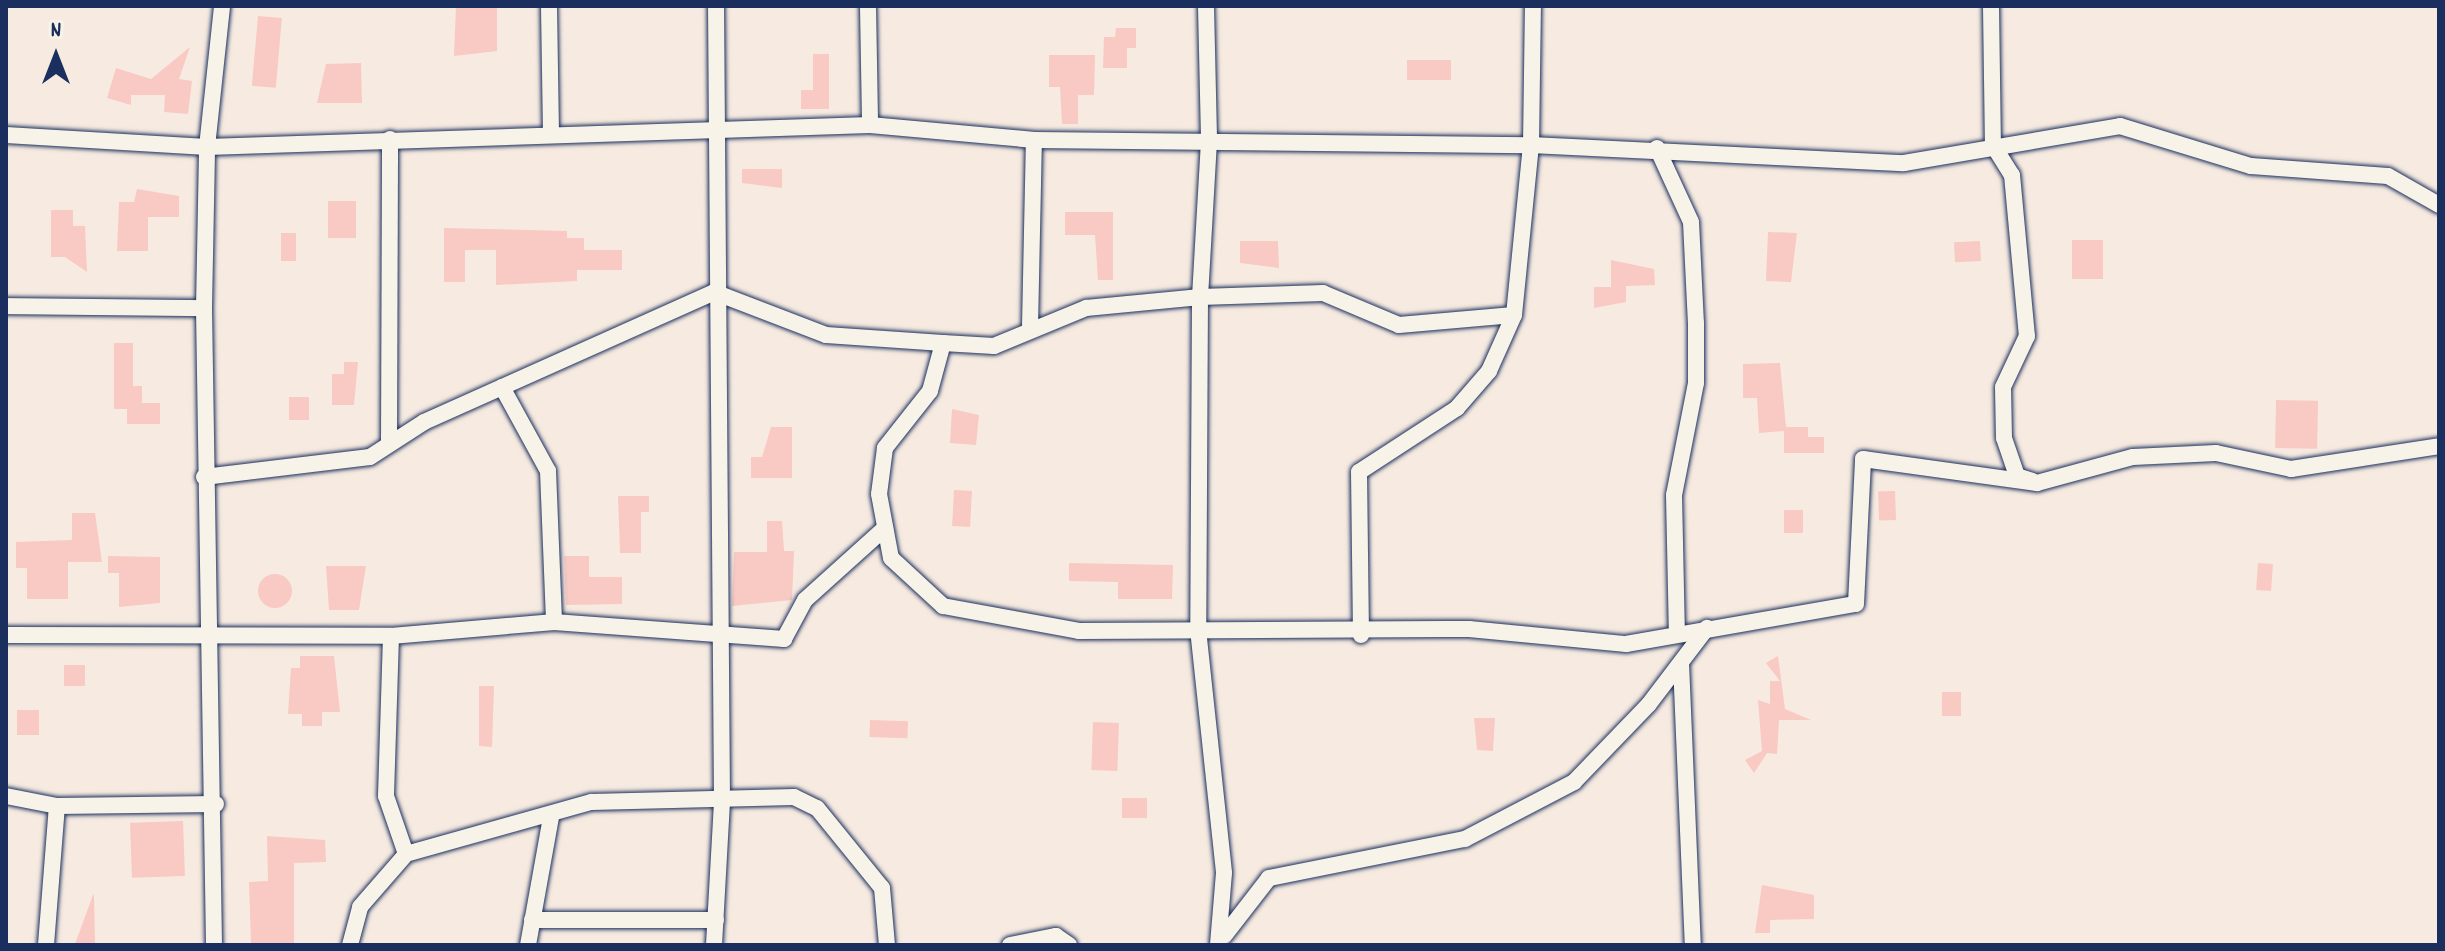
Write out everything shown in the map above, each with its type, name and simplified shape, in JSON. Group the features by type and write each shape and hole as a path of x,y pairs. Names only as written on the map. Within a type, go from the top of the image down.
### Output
{"street":[{"path":"214,945 216,804 205,631 204,308 207,147 222,6"},
{"path":"549,6 551,130"},
{"path":"714,945 722,801 714,292 716,6"},
{"path":"868,6 870,125"},
{"path":"1206,6 1209,141 1200,297 1198,629 1224,873 1220,945"},
{"path":"1361,635 1359,472 1457,408 1489,371 1514,315 1531,145 1533,6"},
{"path":"1991,6 1993,145 2012,175 2027,336 2003,387 2004,438 2017,476 2037,483"},
{"path":"6,135 207,147 551,130 716,136 870,125 1034,140 1657,148 1904,163 1993,145 2120,126 2251,166 2388,176 2439,205"},
{"path":"389,444 390,139"},
{"path":"1030,327 1034,140"},
{"path":"1657,148 1691,222 1696,323 1696,383 1674,495 1677,634"},
{"path":"204,477 348,463 502,387 714,292 826,335 994,346 1030,327 1086,308 1200,297 1323,293 1399,325 1514,315"},
{"path":"6,306 204,308"},
{"path":"943,343 930,391 885,448 879,494 891,558 943,606 1079,631 1198,629 1361,635 1469,629 1626,644 1856,604 1863,459 2037,483 2133,457 2216,453 2291,469 2439,446"},
{"path":"502,387 548,471 554,622"},
{"path":"6,635 205,631 391,636 554,622 784,639 805,600 885,528"},
{"path":"1220,945 1231,919 1269,878 1465,839 1574,782 1681,663 1707,628"},
{"path":"391,636 386,796 406,854"},
{"path":"1681,663 1693,945"},
{"path":"6,796 57,806 216,804"},
{"path":"350,945 360,907 406,854 551,817 591,802 794,797 817,808 882,888 887,945"},
{"path":"46,945 57,806"},
{"path":"528,945 551,817"},
{"path":"532,920 716,920"},
{"path":"1010,945 1056,936 1069,945"}],"building":[{"path":"456,6 497,6 497,51 454,56"},
{"path":"258,16 282,18 276,88 252,86"},
{"path":"1116,28 1136,28 1136,48 1127,48 1127,68 1103,68 1104,37 1115,37"},
{"path":"190,47 179,79 192,81 188,114 164,112 165,95 131,95 131,105 107,98 116,68 151,79"},
{"path":"813,54 829,54 829,109 801,109 801,90 813,90"},
{"path":"1049,55 1095,55 1094,95 1078,95 1078,124 1062,124 1060,87 1049,87"},
{"path":"1407,60 1451,60 1451,80 1407,80"},
{"path":"361,63 362,103 317,103 326,64"},
{"path":"742,169 782,169 782,188 742,183"},
{"path":"137,189 179,196 179,217 148,217 148,251 117,251 119,202 134,202"},
{"path":"328,201 356,201 356,238 328,238"},
{"path":"51,210 73,210 73,226 85,226 87,272 65,257 51,257"},
{"path":"1065,212 1113,212 1113,280 1098,280 1095,235 1065,235"},
{"path":"444,228 567,231 567,238 584,238 584,250 622,250 622,270 577,270 577,281 496,285 496,250 465,250 465,282 444,282"},
{"path":"1768,232 1797,233 1791,282 1766,281"},
{"path":"281,233 296,233 296,261 281,261"},
{"path":"2072,240 2103,240 2103,279 2072,279"},
{"path":"1240,241 1278,241 1279,268 1240,263"},
{"path":"1980,241 1981,261 1955,262 1954,242"},
{"path":"1611,260 1654,269 1655,285 1626,286 1626,302 1594,308 1594,287 1611,287"},
{"path":"114,343 133,343 133,386 142,386 142,403 160,403 160,424 127,424 127,409 114,409"},
{"path":"344,362 358,362 354,405 332,405 332,374 344,374"},
{"path":"1780,363 1786,427 1808,427 1808,437 1824,437 1824,453 1784,453 1784,431 1759,433 1757,398 1743,398 1743,364"},
{"path":"289,397 309,397 309,420 289,420"},
{"path":"2276,400 2318,401 2317,449 2275,448"},
{"path":"952,409 979,415 976,445 950,443"},
{"path":"771,427 792,427 792,478 751,478 751,457 762,457"},
{"path":"954,490 972,491 970,527 952,526"},
{"path":"1895,491 1896,520 1879,521 1878,492"},
{"path":"618,496 649,496 649,512 641,512 641,553 620,553"},
{"path":"1784,510 1803,510 1803,533 1784,533"},
{"path":"72,513 95,513 102,562 68,562 68,599 27,599 27,568 16,568 16,542 72,540"},
{"path":"767,521 782,521 784,551 794,551 792,600 732,606 734,552 767,552"},
{"path":"108,556 160,557 160,603 119,607 119,573 108,573"},
{"path":"564,556 589,556 589,577 622,577 622,604 566,605"},
{"path":"1069,563 1173,565 1172,599 1118,599 1118,582 1069,581"},
{"path":"2258,563 2273,564 2271,591 2256,590"},
{"path":"326,566 366,566 359,610 329,610"},
{"path":"275,574 287,579 292,591 287,603 275,608 263,603 258,591 263,579"},
{"path":"300,656 334,656 340,712 322,712 322,726 302,726 302,714 288,714 291,668 300,668"},
{"path":"1778,656 1785,709 1811,720 1779,720 1777,754 1767,753 1754,773 1745,760 1762,751 1758,700 1770,704 1770,681 1780,681 1766,663"},
{"path":"64,665 85,665 85,686 64,686"},
{"path":"479,686 494,686 492,747 479,746"},
{"path":"1942,692 1961,692 1961,716 1942,716"},
{"path":"17,710 39,710 39,735 17,735"},
{"path":"1474,718 1495,718 1493,751 1477,750"},
{"path":"870,720 908,721 907,738 869,737"},
{"path":"1093,722 1119,723 1117,771 1091,770"},
{"path":"1122,798 1147,798 1147,818 1122,818"},
{"path":"183,821 185,876 132,878 130,823"},
{"path":"267,836 325,840 326,862 294,863 294,945 251,945 249,882 268,881"},
{"path":"1762,885 1814,895 1814,919 1770,920 1770,933 1755,933"},
{"path":"93,895 95,944 75,944"}]}
